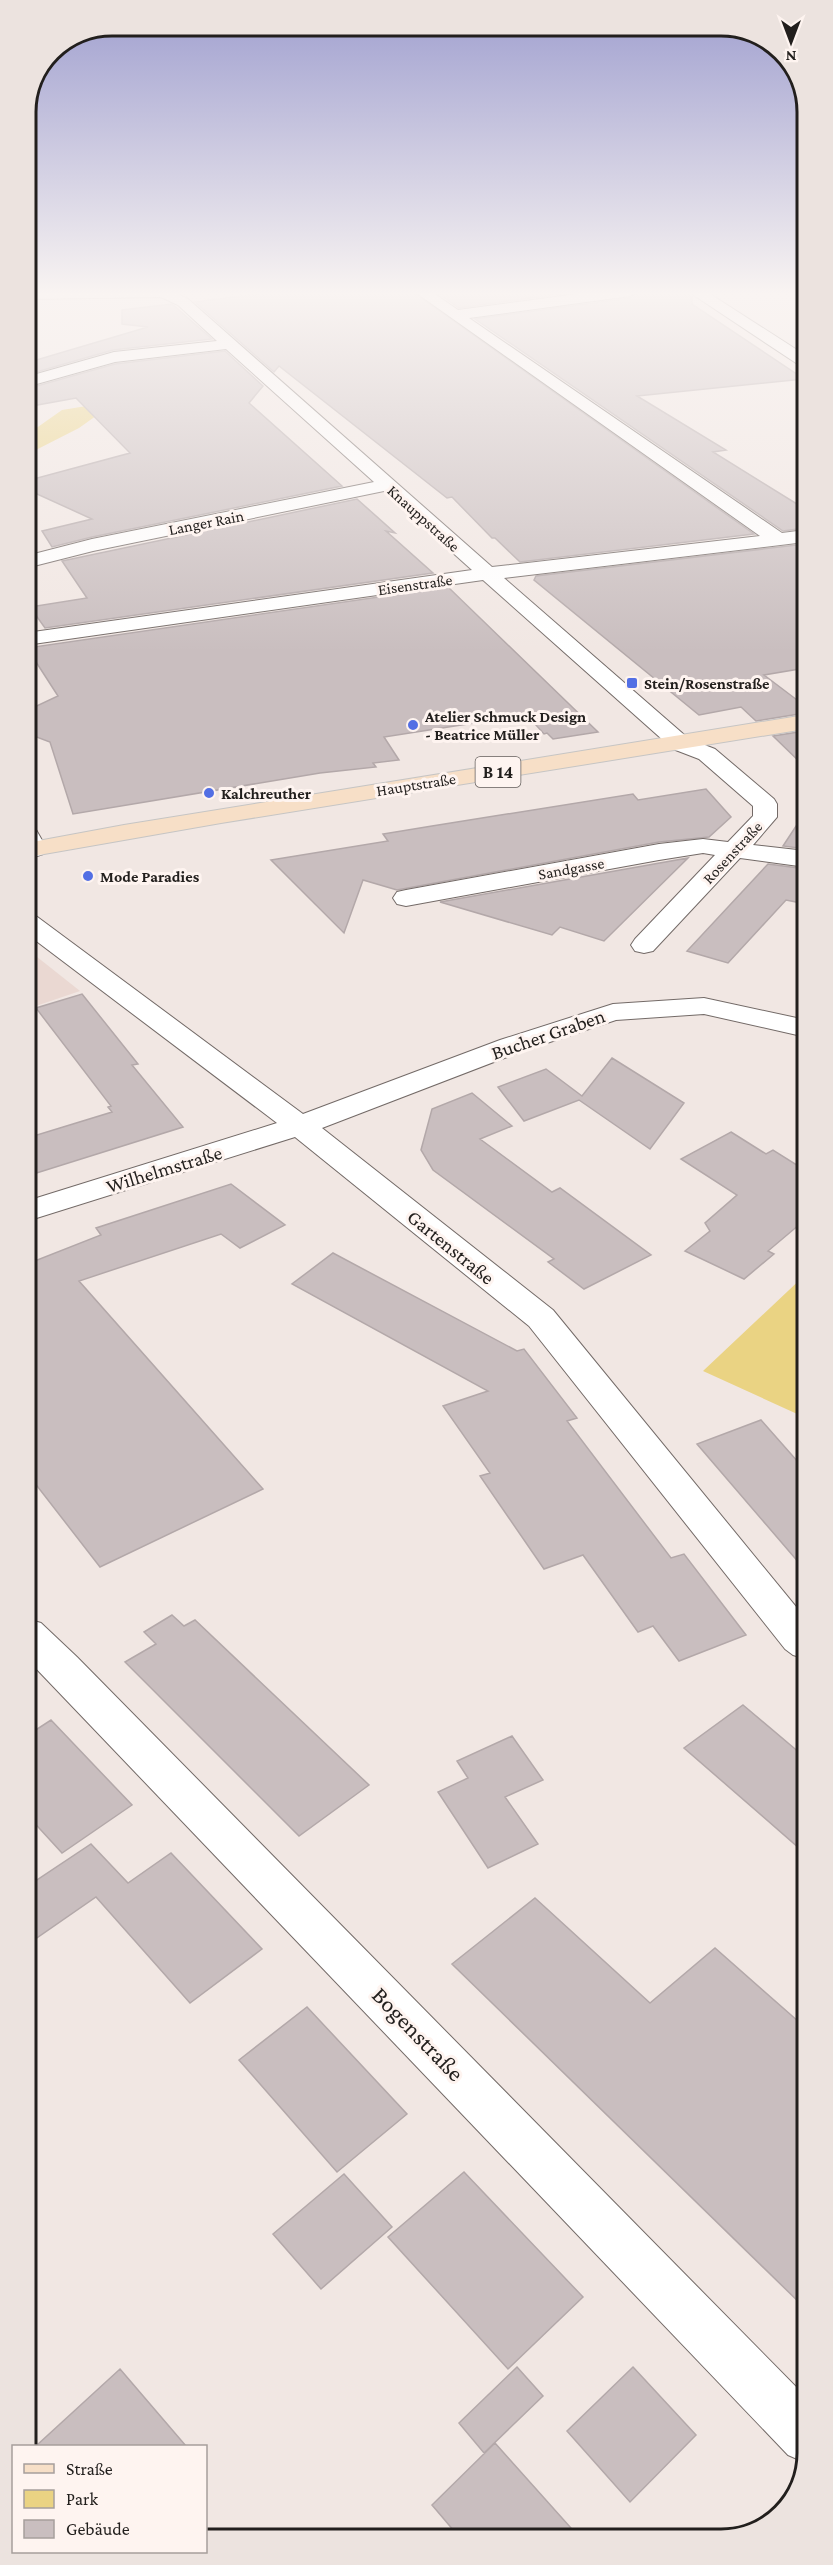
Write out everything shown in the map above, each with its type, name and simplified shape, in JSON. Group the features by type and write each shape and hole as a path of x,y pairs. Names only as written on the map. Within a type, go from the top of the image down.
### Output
{"main road":[{"name":"Hauptstraße","path":"36,843 681,744 797,723"}],"street":[{"name":"Knauppstraße","path":"305,412 486,574 681,744"},
{"path":"594,412 778,539"},
{"name":"Langer Rain","path":"36,559 92,545 387,485"},
{"name":"Eisenstraße","path":"36,638 486,574 797,537"},
{"name":"Rosenstraße","path":"644,945 765,817 765,804 707,754 681,744"},
{"name":"Sandgasse","path":"406,898 703,846 797,859"},
{"name":"Gartenstraße","path":"36,929 300,1126 541,1318 797,1636"},
{"name":"Bucher Graben","path":"300,1126 510,1046 613,1012 704,1006 797,1027"},
{"name":"Wilhelmstraße","path":"36,1208 300,1126"},
{"name":"Bogenstraße","path":"36,1643 96,1702 797,2426"}],"shaded area":[{"path":"36,956 80,991 36,1006"}],"green space":[{"path":"60,412 102,412 79,428 36,450 36,428"},
{"path":"797,1282 797,1414 703,1371"}],"building":[{"path":"89,412 259,412 342,486 52,547 42,531 92,519 36,494 36,478 130,453"},
{"path":"337,412 582,412 754,534 520,562 495,538 492,538 452,497 447,498"},
{"path":"610,412 663,412 726,450 713,452 797,504 797,529 783,531"},
{"path":"357,499 395,533 386,531 433,573 45,628 36,615 36,606 87,598 62,561"},
{"path":"797,545 797,669 764,675 797,700 797,714 756,721 741,707 699,715 534,580 536,576"},
{"path":"448,587 598,732 553,739 547,733 544,734 527,715 384,737 399,760 373,763 376,767 320,773 73,814 50,742 36,737 36,706 58,696 36,662 36,647"},
{"path":"797,732 797,759 773,736"},
{"path":"706,789 731,817 709,837 659,842 397,890 363,880 344,933 271,860 388,841 383,834 432,826 633,794 638,800"},
{"path":"797,825 797,848 783,846"},
{"path":"688,858 604,941 560,927 552,935 440,902"},
{"path":"768,864 797,868 797,902 786,900 728,963 687,951"},
{"path":"82,994 138,1064 132,1065 183,1127 36,1173 36,1135 112,1112 108,1107 111,1106 36,1008"},
{"path":"612,1058 684,1103 650,1149 579,1100 524,1121 498,1087 546,1069 582,1096"},
{"path":"472,1093 512,1126 480,1139 552,1192 560,1188 651,1255 584,1289 548,1262 554,1259 433,1170 421,1150 432,1109"},
{"path":"731,1132 766,1154 773,1150 797,1165 797,1227 768,1251 774,1254 744,1279 685,1251 710,1231 705,1223 737,1195 681,1159"},
{"path":"231,1184 285,1225 240,1248 221,1234 79,1281 263,1489 100,1567 36,1485 36,1260 101,1235 96,1228"},
{"path":"333,1253 517,1351 524,1349 577,1418 567,1421 671,1558 684,1554 746,1635 679,1661 653,1626 638,1632 583,1555 544,1569 480,1476 490,1473 443,1406 488,1391 292,1284"},
{"path":"761,1420 797,1461 797,1561 697,1444"},
{"path":"172,1615 184,1626 195,1620 369,1785 299,1836 125,1662 156,1644 144,1632"},
{"path":"743,1705 797,1751 797,1846 684,1748"},
{"path":"51,1720 132,1805 62,1853 36,1825 36,1730"},
{"path":"512,1736 543,1780 505,1797 538,1844 488,1868 438,1792 468,1778 457,1761"},
{"path":"91,1844 128,1883 171,1853 262,1949 190,2003 96,1897 36,1938 36,1881"},
{"path":"535,1898 650,2003 715,1948 797,2020 797,2300 452,1964"},
{"path":"307,2007 407,2114 337,2172 239,2060"},
{"path":"464,2172 583,2297 508,2369 388,2237"},
{"path":"344,2174 392,2227 321,2289 273,2234"},
{"path":"517,2367 543,2396 484,2453 459,2423"},
{"path":"633,2367 696,2435 630,2502 567,2431"},
{"path":"120,2369 185,2445 37,2445"},
{"path":"495,2443 572,2529 452,2529 432,2505"}],"place":[{"name":"Stein/Rosenstraße","path":"632,683"},
{"name":"Atelier Schmuck Design - Beatrice Müller","path":"413,725"},
{"name":"Kalchreuther","path":"209,793"},
{"name":"Mode Paradies","path":"88,876"}]}
